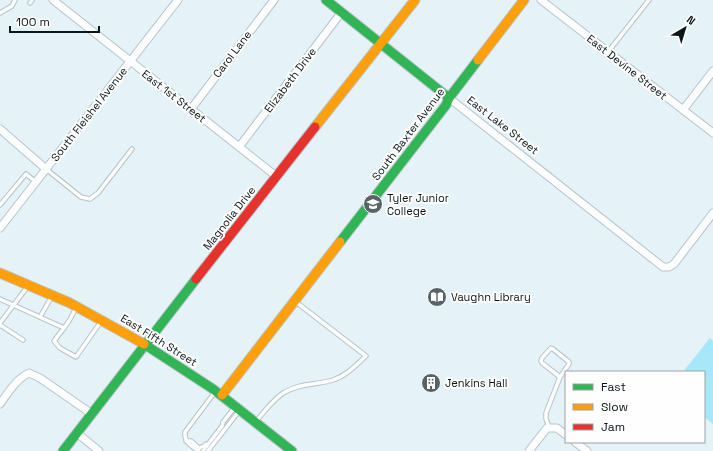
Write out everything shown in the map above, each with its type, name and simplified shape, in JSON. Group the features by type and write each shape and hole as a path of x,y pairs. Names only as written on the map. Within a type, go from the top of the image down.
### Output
{"street":[{"name":"East 1st Street","path":"53,0 276,176"},
{"name":"South Fleishel Avenue","path":"0,228 178,0"},
{"name":"Carol Lane","path":"191,109 274,0"},
{"name":"East Lake Street","path":"326,0 655,260 666,267 674,264 713,213"},
{"name":"Magnolia Drive","path":"63,451 276,176 415,0"},
{"name":"South Baxter Avenue","path":"218,393 295,301 446,105 449,98 524,0"},
{"name":"East Devine Street","path":"541,0 713,134"},
{"name":"Elizabeth Drive","path":"239,147 341,13"},
{"path":"683,110 713,71"},
{"path":"0,129 46,169"},
{"name":"East Fifth Street","path":"0,273 52,295 102,320 145,345 218,393 256,421 292,451"},
{"path":"0,404 18,381 29,373 40,378 92,414"},
{"path":"529,451 544,431 549,428 556,428 565,434"},
{"path":"77,433 99,451"},
{"path":"576,443 587,451"}],"lane":[{"path":"0,13 12,6 15,0"},
{"path":"608,52 648,0"},
{"path":"46,169 81,197 90,199 96,196 132,149"},
{"path":"0,205 26,174 36,182"},
{"path":"23,340 0,324 29,285"},
{"path":"40,317 52,295"},
{"path":"0,299 64,328"},
{"path":"256,421 277,398 285,392 302,386 334,380 352,369 366,356 295,301"},
{"path":"76,307 69,321 54,341 60,348 76,357 102,320"},
{"path":"549,428 546,413 560,377 569,364 569,362 551,348 541,361 560,377"},
{"path":"199,451 186,441 184,437 185,432 218,393"},
{"path":"186,441 191,441 199,448 204,446 238,408"},
{"path":"208,451 238,408"},
{"path":"203,451 224,422"}],"shaded area":[{"path":"710,338 713,341 713,424 705,418 705,371 684,371"}],"traffic: fast":[{"path":"326,0 449,98"},
{"path":"340,242 446,105 449,98 478,60"},
{"path":"63,451 196,279"},
{"path":"144,344 213,389 292,451"}],"traffic: slow":[{"path":"315,127 415,0"},
{"path":"478,60 524,0"},
{"path":"222,395 340,242"},
{"path":"0,273 70,303 144,344"}],"traffic: jam":[{"path":"196,279 315,127"}],"place":[{"name":"Tyler Junior College","path":"373,204"},
{"name":"Vaughn Library","path":"437,297"},
{"name":"Jenkins Hall","path":"431,383"}]}
